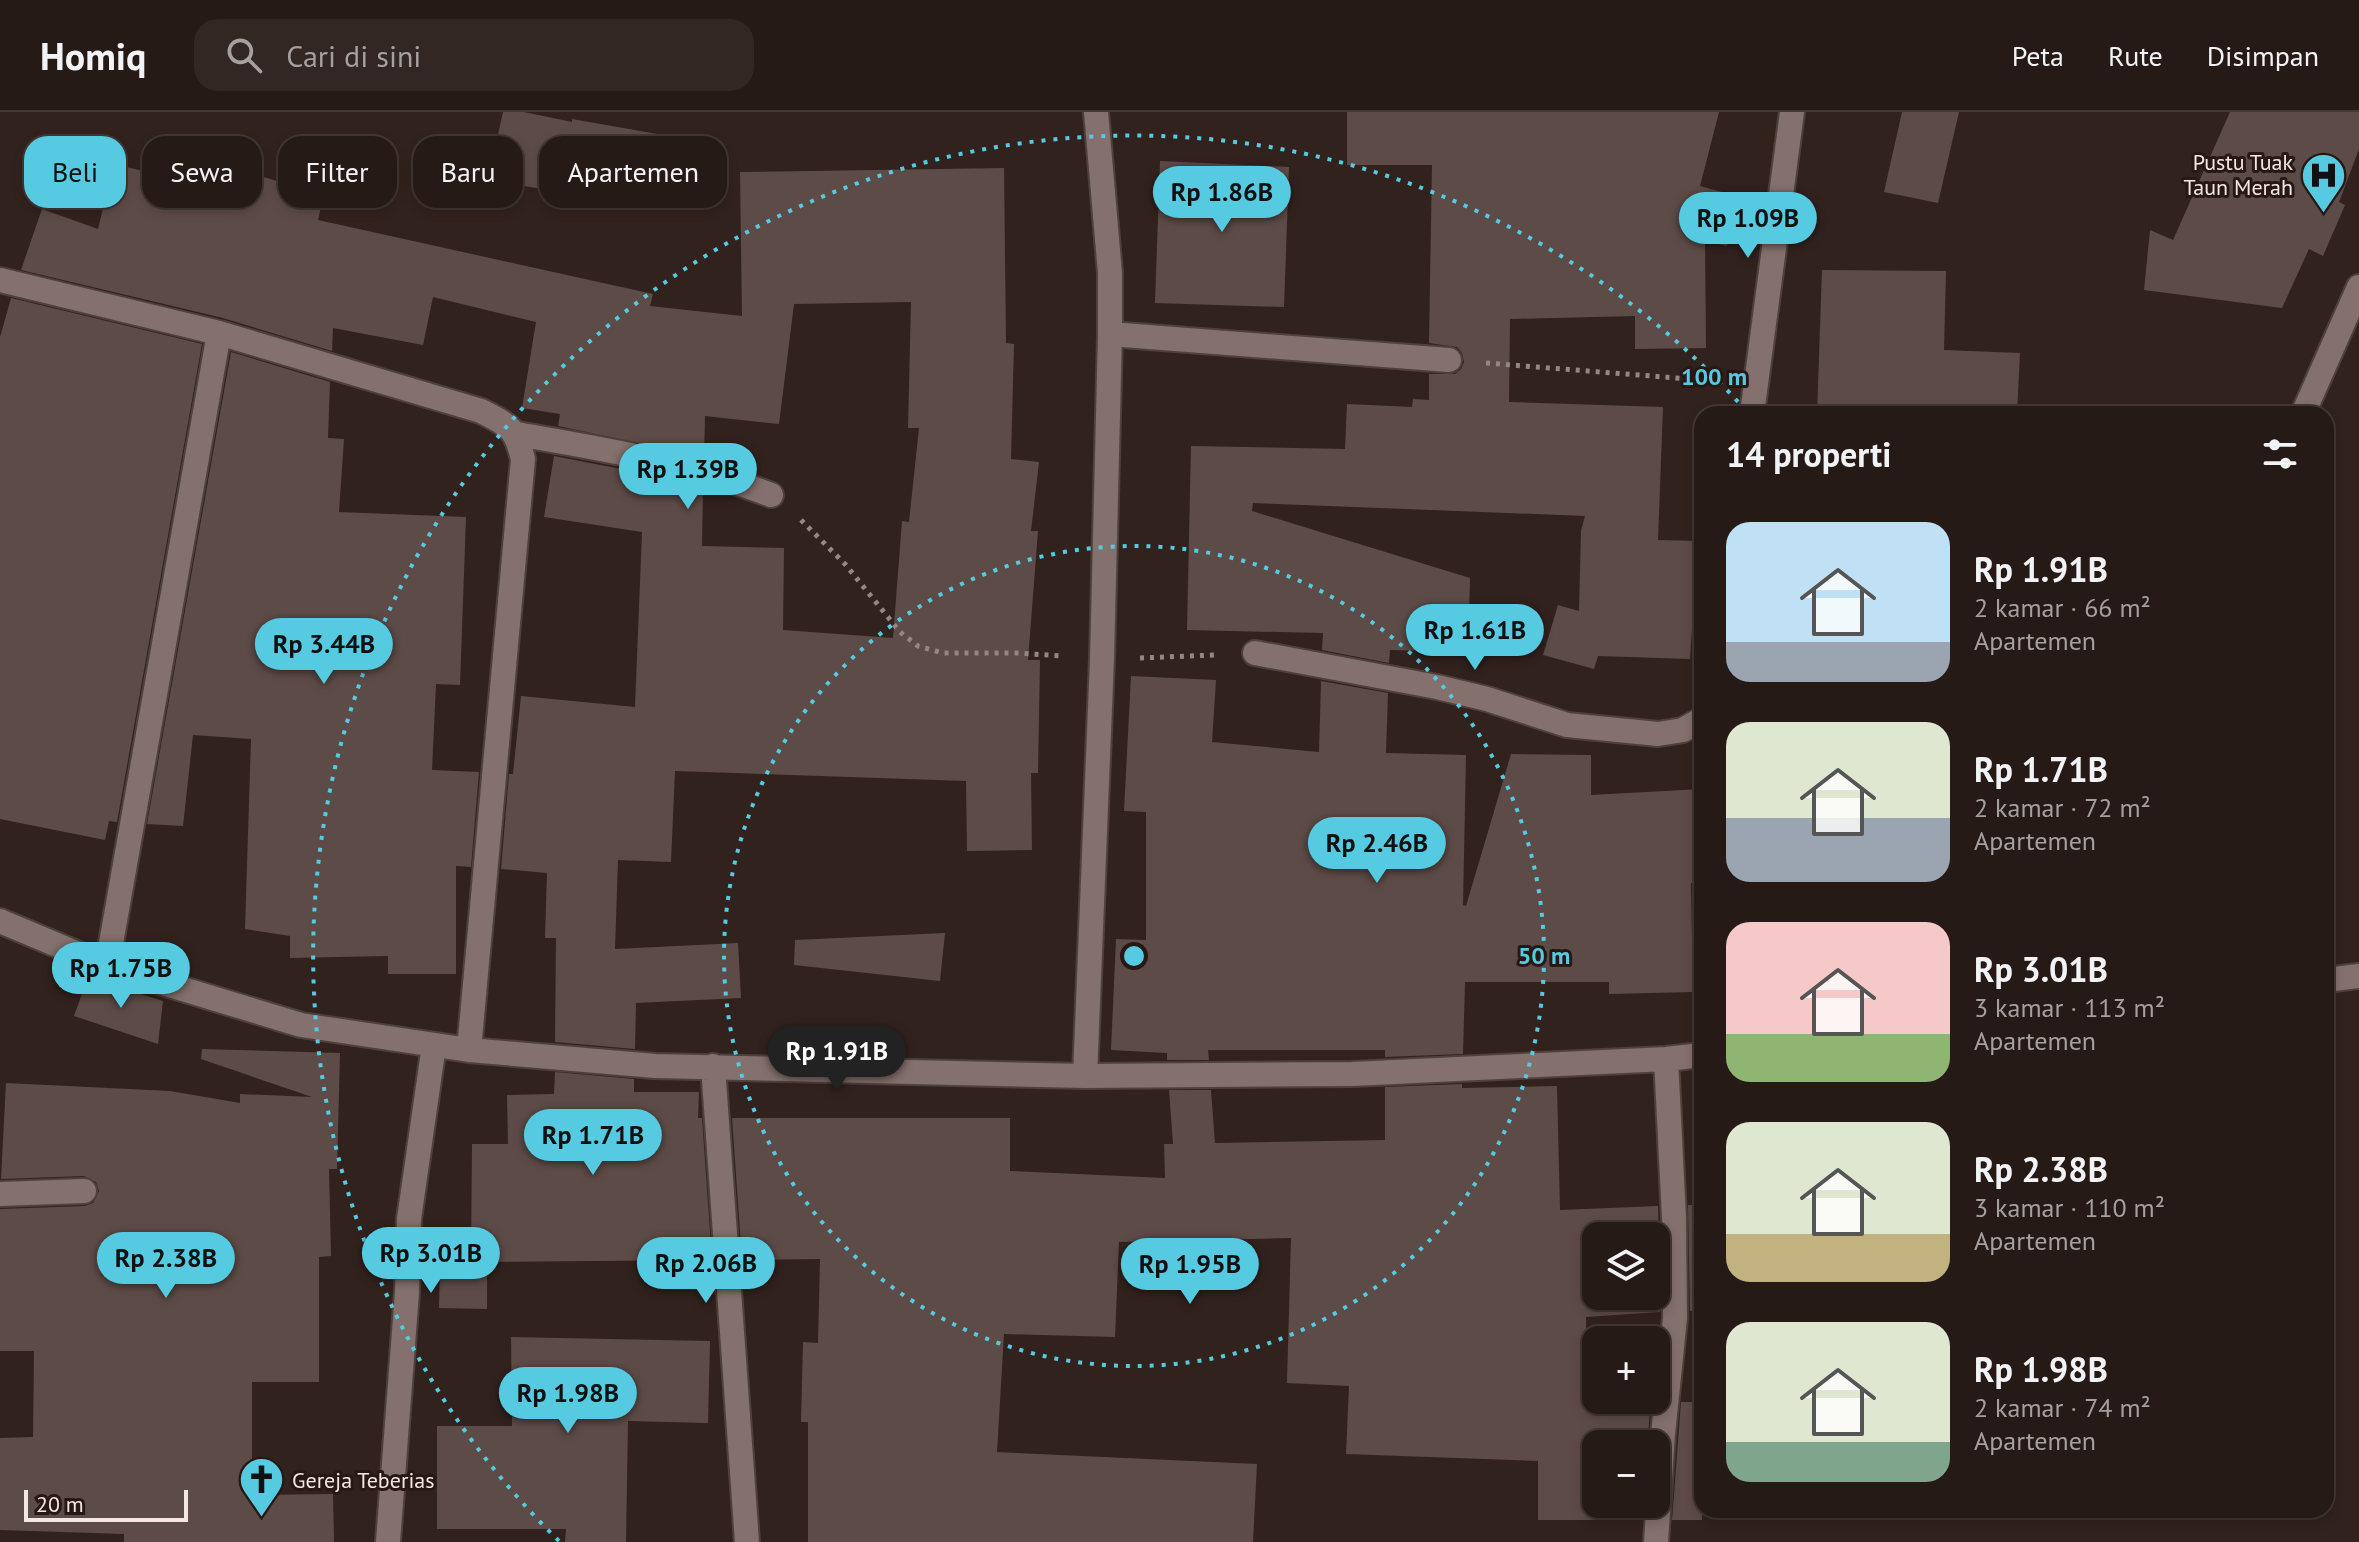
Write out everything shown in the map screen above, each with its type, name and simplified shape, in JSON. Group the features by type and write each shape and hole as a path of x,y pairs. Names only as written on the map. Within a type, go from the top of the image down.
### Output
{"street":[{"path":"1085,1076 1102,659 1110,334 1110,273 1096,112"},
{"path":"1753,406 1792,112"},
{"path":"0,280 219,333 481,411 503,422 517,434 628,453 746,485 771,495"},
{"path":"2307,406 2359,287"},
{"path":"107,966 219,333"},
{"path":"1110,334 1449,360"},
{"path":"469,1050 523,459 517,434"},
{"path":"1255,653 1449,690 1567,725 1658,734 1683,730 1694,724"},
{"path":"0,921 107,966 301,1025 469,1050 655,1066 1085,1076 1352,1074 1694,1056"},
{"path":"2334,979 2359,976"},
{"path":"388,1542 407,1292 409,1219 434,1045"},
{"path":"1656,1542 1675,1318 1674,1217 1666,1059"},
{"path":"713,1066 747,1542"},
{"path":"0,1194 84,1191"}],"path":[{"path":"1449,360 1756,384"},
{"path":"771,495 808,525 845,564 900,632 918,646 943,653 1017,653 1102,659 1255,653"}],"building":[{"path":"503,112 524,112 669,136 539,136 539,188 523,186 523,136 498,136"},
{"path":"1347,112 1719,112 1700,186 1740,197 1727,246 1705,241 1706,348 1635,349 1635,316 1510,319 1509,402 1663,407 1658,540 1694,541 1690,659 1598,656 1594,669 1543,655 1558,605 1579,611 1581,531 1585,516 1253,503 1252,511 1470,578 1468,652 1390,650 1389,663 1322,650 1323,633 1187,630 1191,446 1345,449 1347,404 1412,407 1413,399 1429,400 1429,374 1455,374 1464,362 1457,347 1429,343 1432,165 1347,165"},
{"path":"1902,112 1959,112 1938,203 1884,192"},
{"path":"2230,112 2359,112 2359,149 2339,202 2345,205 2323,256 2309,249 2282,308 2144,290 2150,230 2173,240"},
{"path":"1160,161 1289,167 1284,307 1155,303"},
{"path":"126,167 142,171 142,208 262,208 262,176 278,181 278,208 321,208 318,220 653,294 650,306 742,316 740,172 1004,168 1006,343 1014,344 1011,459 1039,462 1031,531 1038,531 1028,660 1040,660 1038,773 1031,773 1032,850 967,851 966,781 675,771 671,862 618,860 615,949 738,943 741,998 636,1003 635,1049 555,1042 556,938 545,938 547,873 501,869 509,774 513,774 521,696 635,707 642,532 544,517 554,456 703,488 702,546 784,548 783,630 893,638 902,521 909,522 919,428 908,428 911,302 794,304 779,424 705,416 704,457 558,426 560,414 522,408 536,322 433,297 423,345 333,328 332,351 223,318 21,270 42,209 98,229 103,208 126,208"},
{"path":"1822,270 1946,271 1944,350 2020,353 2017,406 1817,406"},
{"path":"11,298 202,344 117,822 109,821 105,840 0,819 0,337"},
{"path":"231,352 330,382 328,438 344,439 339,512 466,517 460,685 436,684 432,770 479,772 471,867 456,866 456,974 388,974 388,956 290,958 290,936 245,929 251,739 193,735 183,826 147,824"},
{"path":"1131,676 1216,680 1212,742 1319,752 1321,681 1388,693 1386,753 1466,755 1463,905 1466,906 1511,754 1591,755 1591,795 1694,789 1694,883 1691,883 1693,992 1609,994 1609,982 1465,982 1463,1054 1385,1057 1385,1050 1208,1050 1209,1060 1167,1060 1167,1053 1111,1050 1116,939 1146,940 1146,812 1124,811"},
{"path":"945,933 940,981 794,965 795,940"},
{"path":"88,977 163,1001 158,1044 74,1016"},
{"path":"202,1049 340,1053 337,1169 329,1169 331,1256 319,1257 319,1382 252,1382 252,1495 333,1494 334,1542 124,1542 124,1534 0,1530 0,1438 33,1437 34,1351 0,1351 0,1209 85,1206 93,1203 99,1191 96,1182 84,1176 1,1179 6,1083 170,1091 240,1103 240,1094 312,1097 201,1059"},
{"path":"555,1072 634,1079 634,1092 699,1092 698,1118 702,1118 712,1260 471,1262 472,1144 508,1144 507,1095 554,1094"},
{"path":"1462,1084 1462,1088 1557,1086 1560,1210 1658,1206 1658,1222 1582,1222 1582,1310 1660,1310 1586,1317 1586,1326 1582,1326 1582,1414 1650,1414 1648,1430 1582,1430 1582,1518 1642,1520 1538,1520 1538,1461 1346,1454 1349,1386 1287,1383 1291,1238 1119,1242 1115,1337 1004,1334 997,1452 1257,1464 1253,1542 808,1542 808,1422 801,1422 803,1342 818,1343 820,1259 742,1260 732,1118 1010,1118 1010,1171 1165,1178 1164,1144 1173,1144 1169,1090 1211,1090 1215,1143 1385,1140 1385,1087"},
{"path":"1688,1205 1694,1205 1694,1311 1690,1311"},
{"path":"440,1263 487,1264 487,1309 439,1308"},
{"path":"511,1337 710,1341 708,1423 628,1421 626,1542 565,1542 566,1529 437,1529 437,1426 512,1426"},
{"path":"1681,1402 1694,1402 1694,1518 1702,1520 1672,1520"}],"place":[{"name":"Pustu Tuak Taun Merah","path":"2324,214"},
{"name":"Gereja Teberias","path":"261,1519"}]}
